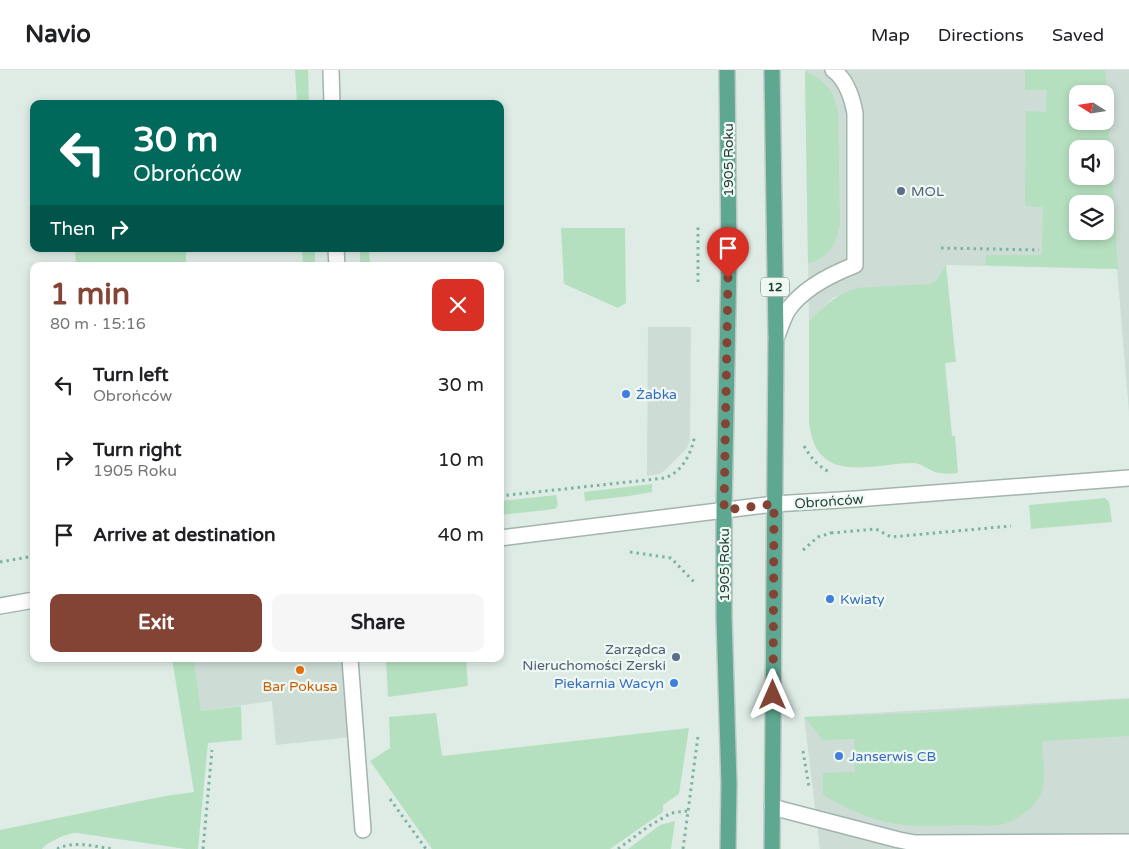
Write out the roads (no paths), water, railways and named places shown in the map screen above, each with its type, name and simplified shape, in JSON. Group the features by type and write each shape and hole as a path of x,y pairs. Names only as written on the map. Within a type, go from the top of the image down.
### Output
{"main road":[{"name":"1905 Roku","path":"727,70 728,258 724,616 728,756 728,849"},
{"name":"12","path":"772,70 776,338 772,849"}],"street":[{"path":"331,70 332,100"},
{"path":"776,338 789,309 801,296 826,279 855,265 855,113 849,92 843,81 833,70"},
{"name":"Obrońców","path":"504,538 774,504 1129,478"},
{"path":"0,606 30,601"},
{"path":"350,662 363,830"},
{"path":"772,807 899,840 928,844 1129,842"}],"place":[{"name":"MOL","path":"901,191"},
{"name":"Żabka","path":"626,394"},
{"name":"Kwiaty","path":"830,599"},
{"name":"Zarządca Nieruchomości Zerski","path":"676,657"},
{"name":"Bar Pokusa","path":"300,670"},
{"name":"Piekarnia Wacyn","path":"674,683"},
{"name":"Janserwis CB","path":"839,756"}]}
